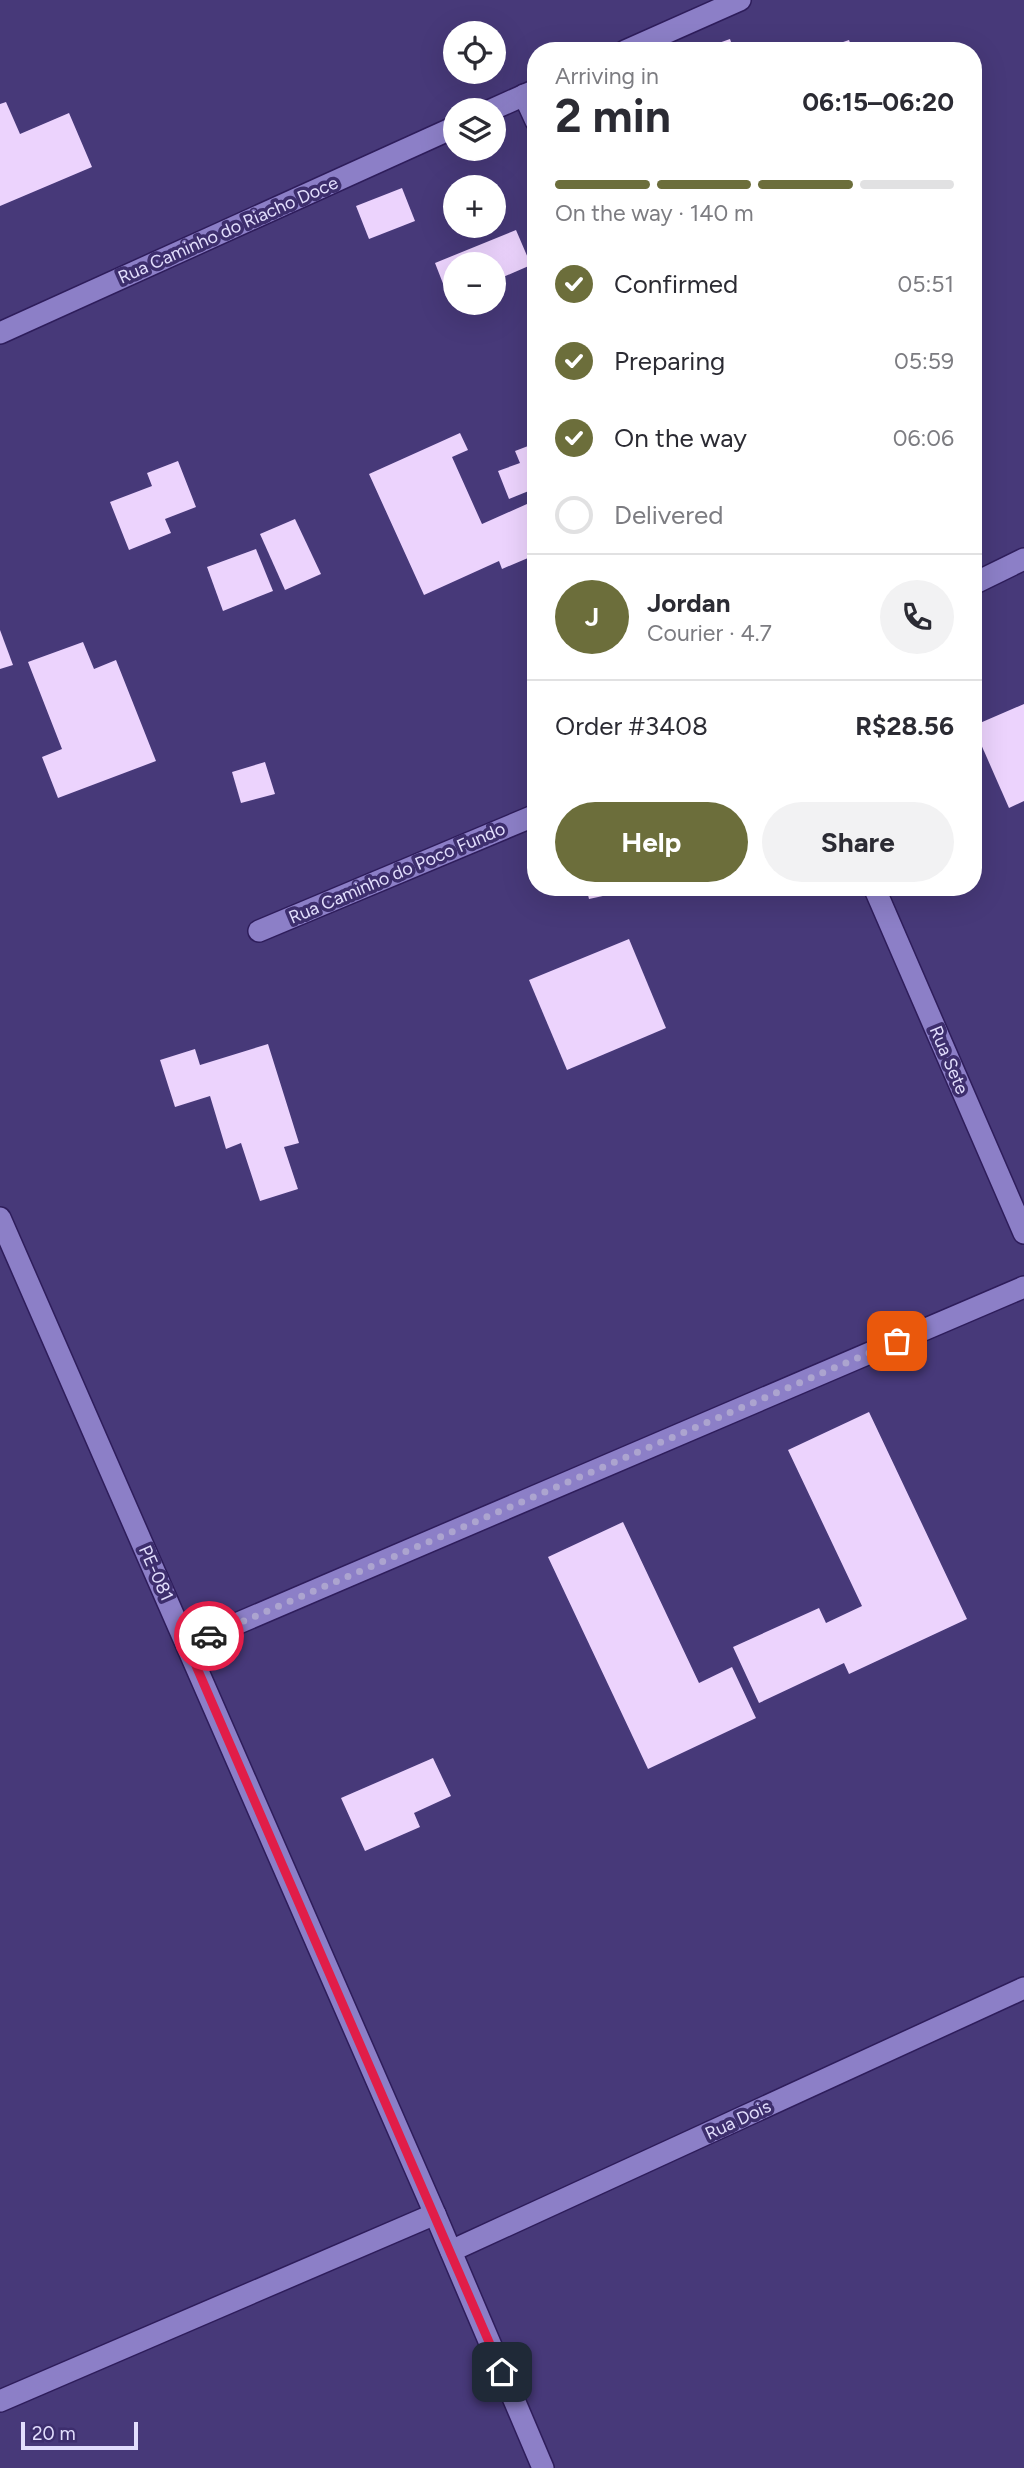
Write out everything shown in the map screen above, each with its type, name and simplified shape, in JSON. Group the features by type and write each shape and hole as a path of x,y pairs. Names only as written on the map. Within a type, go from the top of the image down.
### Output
{"street":[{"path":"645,42 740,0"},
{"path":"506,103 527,94"},
{"name":"Rua Caminho do Riacho Doce","path":"0,333 443,132"},
{"path":"982,580 1024,559"},
{"name":"Rua Caminho do Poco Fundo","path":"259,931 527,819"},
{"name":"Rua Sete","path":"878,896 1024,1233"},
{"name":"PE-081","path":"0,1218 435,2214 543,2468"},
{"path":"187,1645 1024,1287"},
{"name":"Rua Dois","path":"451,2251 1024,1988"},
{"path":"0,2401 435,2214"}],"building":[{"path":"6,102 20,134 69,113 92,167 0,206 0,104"},
{"path":"402,188 415,221 369,239 356,206"},
{"path":"516,230 527,256 527,267 506,276 506,252 462,252 496,238 506,238 506,234"},
{"path":"443,260 443,284 435,263"},
{"path":"460,433 468,450 452,457 482,524 527,504 527,558 502,569 499,561 424,595 369,474"},
{"path":"527,446 527,492 509,499 498,471 520,463 515,451"},
{"path":"178,461 196,507 165,519 171,533 129,550 110,502 152,486 147,473"},
{"path":"295,519 321,574 285,590 260,534"},
{"path":"256,549 273,591 223,611 207,567"},
{"path":"0,630 13,665 0,669"},
{"path":"83,642 94,669 116,660 156,761 58,798 42,757 62,749 28,662"},
{"path":"1024,704 1024,801 1009,808 982,746 982,722"},
{"path":"265,762 275,794 241,803 232,772"},
{"path":"629,939 666,1028 567,1070 529,980"},
{"path":"268,1044 299,1143 284,1147 298,1189 260,1201 241,1143 226,1149 210,1096 175,1107 160,1060 195,1049 200,1065"},
{"path":"869,1412 967,1619 849,1674 844,1663 759,1703 733,1647 819,1608 826,1623 862,1606 788,1450"},
{"path":"623,1522 699,1683 732,1667 756,1718 648,1769 548,1557"},
{"path":"433,1758 451,1796 414,1813 420,1827 365,1851 341,1798"}],"way so far":[{"path":"209,1636 897,1341"}],"route":[{"path":"209,1636 187,1645 502,2372"}]}
